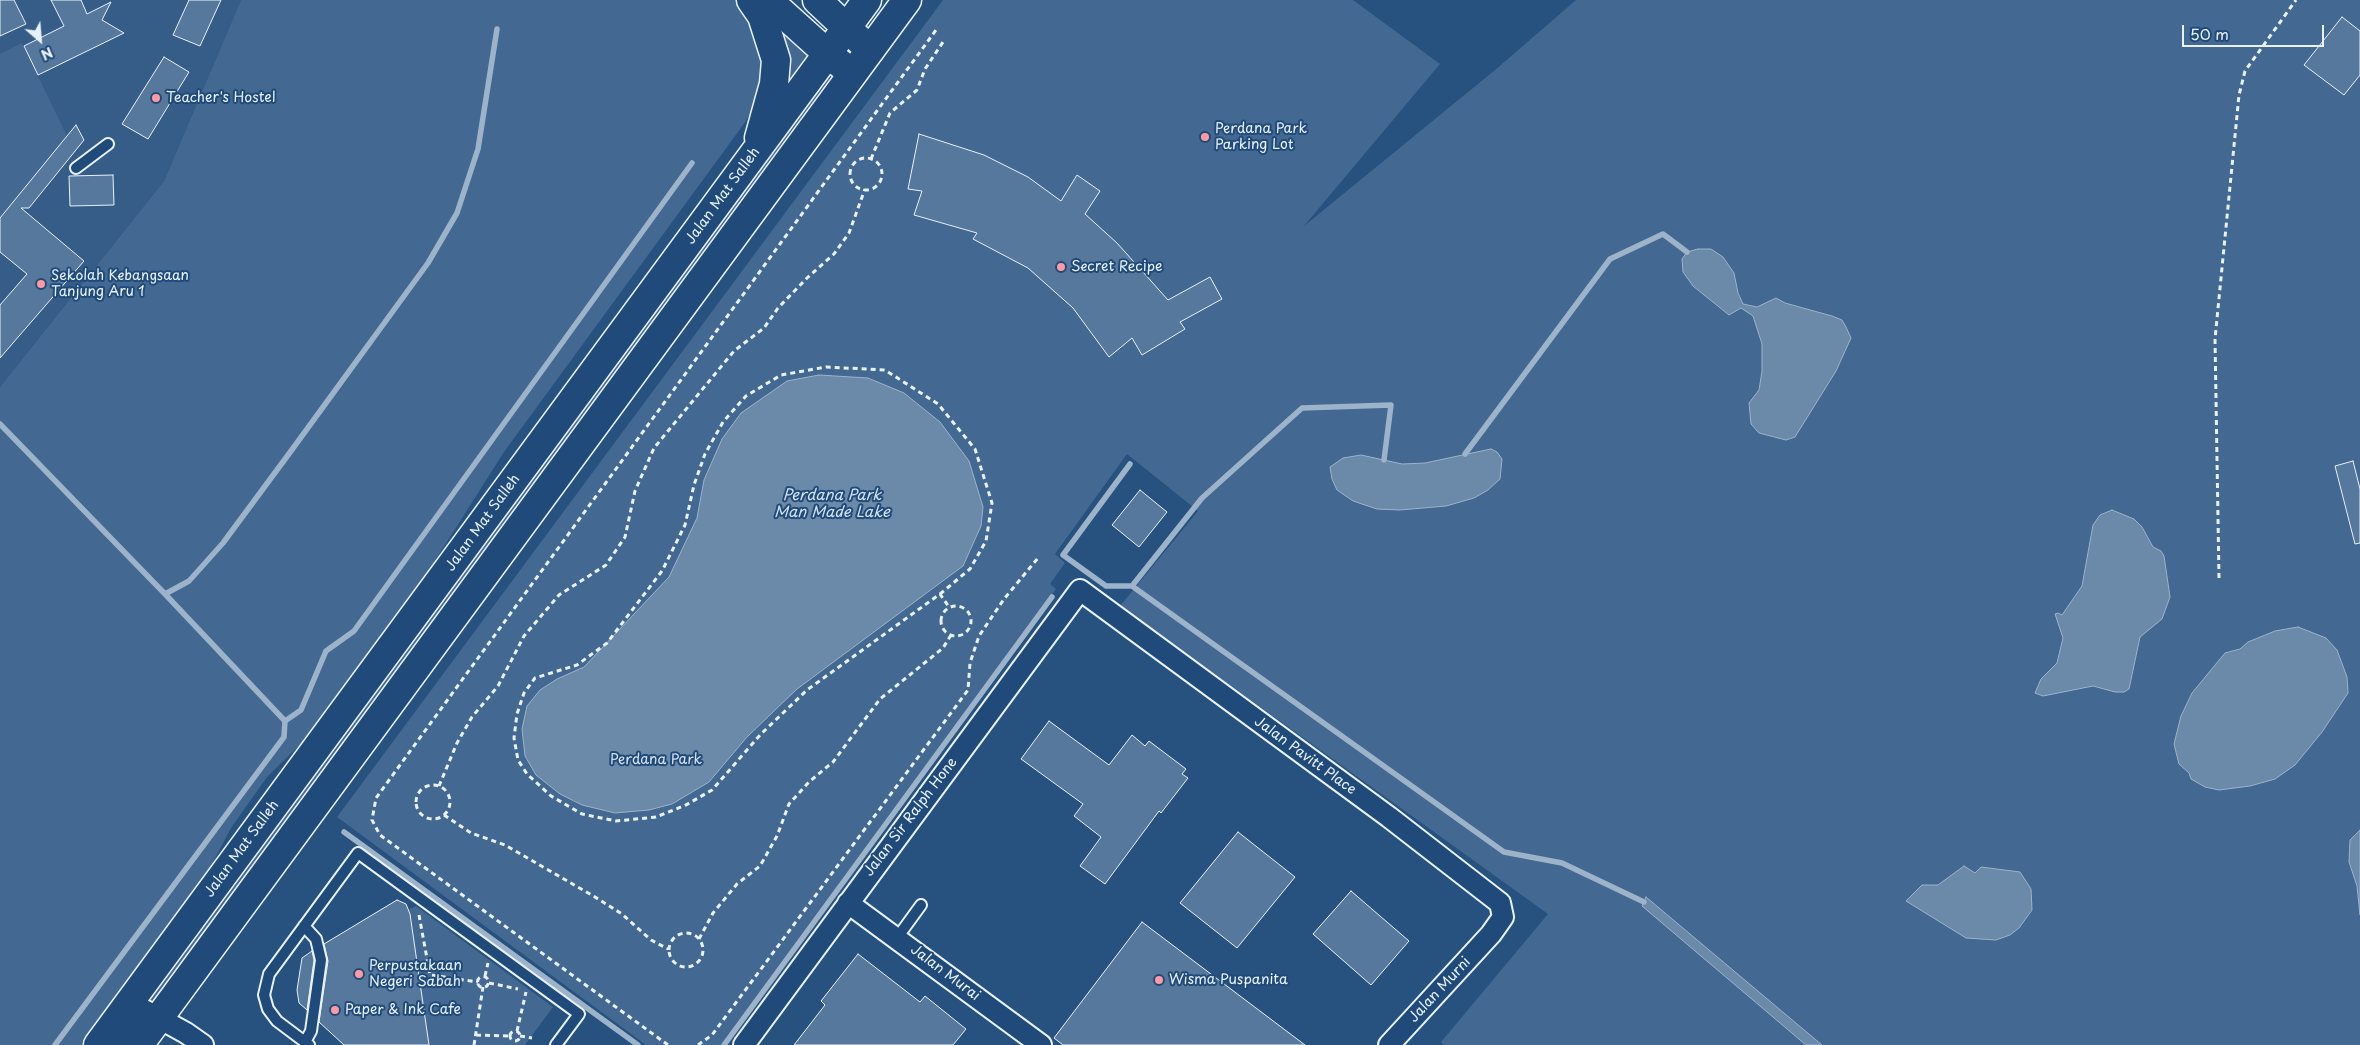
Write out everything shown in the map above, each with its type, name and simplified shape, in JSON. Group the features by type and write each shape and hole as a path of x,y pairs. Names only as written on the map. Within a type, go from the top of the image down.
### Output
{"main road":[{"path":"751,0 762,16 776,60 774,84 765,112 757,150"},
{"path":"768,0 852,73"},
{"path":"817,0 870,50"},
{"name":"Jalan Mat Salleh","path":"98,1045 868,0"},
{"path":"139,1045 907,0"}],"street":[{"name":"Jalan Sir Ralph Hone","path":"744,1045 1080,590"},
{"name":"Jalan Pavitt Place","path":"1080,590 1488,892 1500,903 1503,918 1491,934"},
{"name":"Jalan Murai","path":"848,903 1041,1045"},
{"name":"Jalan Murni","path":"1396,1043 1491,934"},
{"path":"116,1045 135,1019 146,1011 186,1033 202,1045"}],"lane":[{"path":"76,168 108,144"},
{"path":"304,926 316,940 321,960 311,1031 307,1044 277,1021 268,1009 264,995 269,974 304,926 358,853 579,1014 556,1045"},
{"path":"897,938 921,905"}],"path":[{"path":"2220,578 2215,339 2239,95 2245,71 2296,0"},
{"path":"668,1045 380,834 372,820 376,798 936,30"},
{"path":"871,159 890,113 917,90 924,69 945,39"},
{"path":"861,159 871,159 879,165 882,174 875,187 865,190 855,186 850,176 850,171 856,162 861,159"},
{"path":"439,786 457,743 472,717 498,686 524,636 558,595 606,565 625,537 635,491 654,448 734,351 764,328 778,308 806,278 834,254 849,233 865,190"},
{"path":"826,367 885,370 938,404 975,449 992,503 986,541 970,569 940,594 807,690 761,734 712,790 679,808 656,817 616,821 582,814 550,796 527,774 518,760 514,738 516,714 524,693 535,678 577,665 607,643 662,571 685,525 694,486 705,454 723,422 746,396 781,375 826,367"},
{"path":"698,1045 712,1035 968,690 970,663 979,636 1004,599 1038,558"},
{"path":"940,594 949,607"},
{"path":"957,606 964,608 970,614 971,622 969,629 963,634 951,635 942,628 940,620 943,612 949,607 957,606"},
{"path":"699,939 714,913 737,884 760,866 776,836 789,804 809,782 833,762 880,699 943,648 951,635"},
{"path":"434,784 449,794 451,803 444,815 432,819 424,817 417,810 415,801 418,792 425,786 434,784"},
{"path":"444,815 471,833 505,845 595,897 622,914 651,940 668,949"},
{"path":"419,913 430,974 478,982 484,987"},
{"path":"687,932 696,935 699,939 704,950 701,959 694,965 685,967 676,964 670,958 668,949 672,940 678,934 687,932"},
{"path":"478,982 480,977 483,976 489,980 489,983"},
{"path":"474,1045 484,987 489,983 527,988 517,1031 520,1036 532,1038"},
{"path":"517,1031 511,1032 512,1043 519,1039 520,1036"},
{"path":"476,1035 510,1036"}],"shaded area":[{"name":"Sekolah Kebangsaan Tanjung Aru 1","path":"0,0 241,0 164,181 0,387"}],"green space":[{"path":"241,0 736,0 751,20 765,55 761,91 746,121 504,452 426,575 308,737 267,777 231,828 200,887 82,1045 0,1045 0,387 164,181"},
{"name":"Perdana Park","path":"943,0 1353,0 1440,64 1304,226 1495,70 1576,0 2360,0 2360,1045 1443,1045 1441,1042 1548,914 1120,606 1198,511 1127,454 1055,554 1065,563 1050,584 1056,589 722,1045 646,1045 337,817"},
{"path":"770,11 810,55 783,95"},
{"path":"22,43 67,136 0,218 0,54"},
{"path":"829,74 830,82 157,1004 148,998"},
{"path":"416,906 553,1007 525,1045 429,1045 409,909"}],"water":[{"path":"1698,249 1711,249 1723,257 1734,273 1738,293 1743,304 1757,307 1776,298 1785,303 1842,320 1846,327 1851,338 1836,371 1795,437 1786,440 1759,433 1751,424 1749,403 1759,390 1762,371 1762,344 1753,316 1741,308 1729,315 1693,286 1683,272 1682,259 1687,252"},
{"name":"Perdana Park Man Made Lake","path":"819,375 868,378 904,393 940,422 969,461 983,507 981,526 963,566 797,689 747,737 709,782 672,804 649,810 615,813 582,805 560,794 536,775 525,756 522,729 527,706 540,690 557,679 584,667 669,577 697,518 704,480 722,439 741,413 787,381"},
{"path":"1491,449 1497,452 1502,459 1500,479 1488,490 1474,498 1446,506 1400,510 1377,509 1353,501 1337,490 1332,479 1330,467 1343,458 1361,455 1402,464 1425,463"},
{"path":"2112,510 2134,519 2142,527 2153,547 2161,551 2164,556 2170,597 2162,619 2140,637 2129,689 2124,692 2115,692 2093,686 2043,696 2035,693 2041,679 2057,663 2063,638 2055,614 2062,615 2082,586 2093,525 2100,515"},
{"path":"2298,627 2326,638 2337,650 2347,677 2348,693 2322,732 2295,765 2275,779 2250,786 2219,790 2205,787 2191,779 2189,773 2179,764 2174,744 2181,716 2192,693 2225,653 2240,649 2248,642 2275,631"},
{"path":"2360,830 2360,915 2357,886 2349,862 2350,840"},
{"path":"1964,866 1975,873 1981,867 2020,872 2031,889 2032,910 2019,928 2010,935 1996,940 1966,938 1906,901 1922,885 1938,885"},
{"path":"1646,897 1822,1045 1806,1045 1642,906"}],"building":[{"path":"0,0 14,0 26,24 0,36"},
{"path":"51,0 81,0 87,14 111,2 102,20 124,33 38,75 24,46 64,26"},
{"path":"189,0 221,0 200,46 173,35"},
{"path":"2342,17 2360,31 2360,75 2344,95 2304,65"},
{"name":"Teacher's Hostel","path":"164,57 189,72 148,139 122,124"},
{"path":"76,125 84,140 29,208 21,208 84,261 0,358 0,305 27,274 0,252 0,218"},
{"path":"919,134 984,155 1028,177 1061,201 1077,175 1100,191 1085,214 1117,243 1168,300 1210,277 1222,299 1180,322 1185,329 1142,355 1132,338 1109,357 1073,308 1028,268 973,239 977,233 914,215 922,191 908,189"},
{"path":"113,175 114,205 70,206 69,176"},
{"path":"2353,461 2360,489 2360,543 2355,544 2335,466"},
{"path":"1140,490 1167,512 1139,547 1112,525"},
{"path":"1049,721 1109,765 1132,735 1145,746 1149,741 1186,769 1182,774 1188,778 1161,813 1159,811 1105,884 1080,866 1101,837 1074,816 1083,804 1021,759"},
{"path":"1238,832 1295,877 1237,948 1180,903"},
{"path":"1351,891 1409,941 1371,985 1313,934"},
{"name":"Perpustakaan Negeri Sabah","path":"397,900 406,904 410,914 429,1045 344,1045 319,1022 328,961 324,944"},
{"name":"Wisma Puspanita","path":"1142,922 1305,1045 1063,1045 1054,1038"},
{"path":"312,951 314,960 307,1010 299,1003 297,990 302,958"},
{"path":"858,954 920,1002 925,996 966,1029 953,1045 794,1045 825,1005 821,1001"}],"waterway":[{"path":"0,424 165,594 189,581 223,543 428,263 457,213 478,149 497,29"},
{"path":"285,721 301,710 326,651 354,631 692,163"},
{"path":"1465,454 1610,259 1663,234 1687,252"},
{"path":"1132,586 1202,498 1302,408 1391,405 1384,460"},
{"path":"1130,464 1063,555 1106,586 1132,586 1504,852 1562,863 1644,902"},
{"path":"55,1045 284,737 285,721 165,594"},
{"path":"724,1045 1052,597"},
{"path":"344,832 638,1045"}],"place":[{"name":"Teacher's Hostel","path":"156,98"},
{"name":"Perdana Park Parking Lot","path":"1205,137"},
{"name":"Secret Recipe","path":"1061,267"},
{"name":"Sekolah Kebangsaan Tanjung Aru 1","path":"41,284"},
{"name":"Perpustakaan Negeri Sabah","path":"359,974"},
{"name":"Wisma Puspanita","path":"1159,980"},
{"name":"Paper & Ink Cafe","path":"335,1010"}]}
